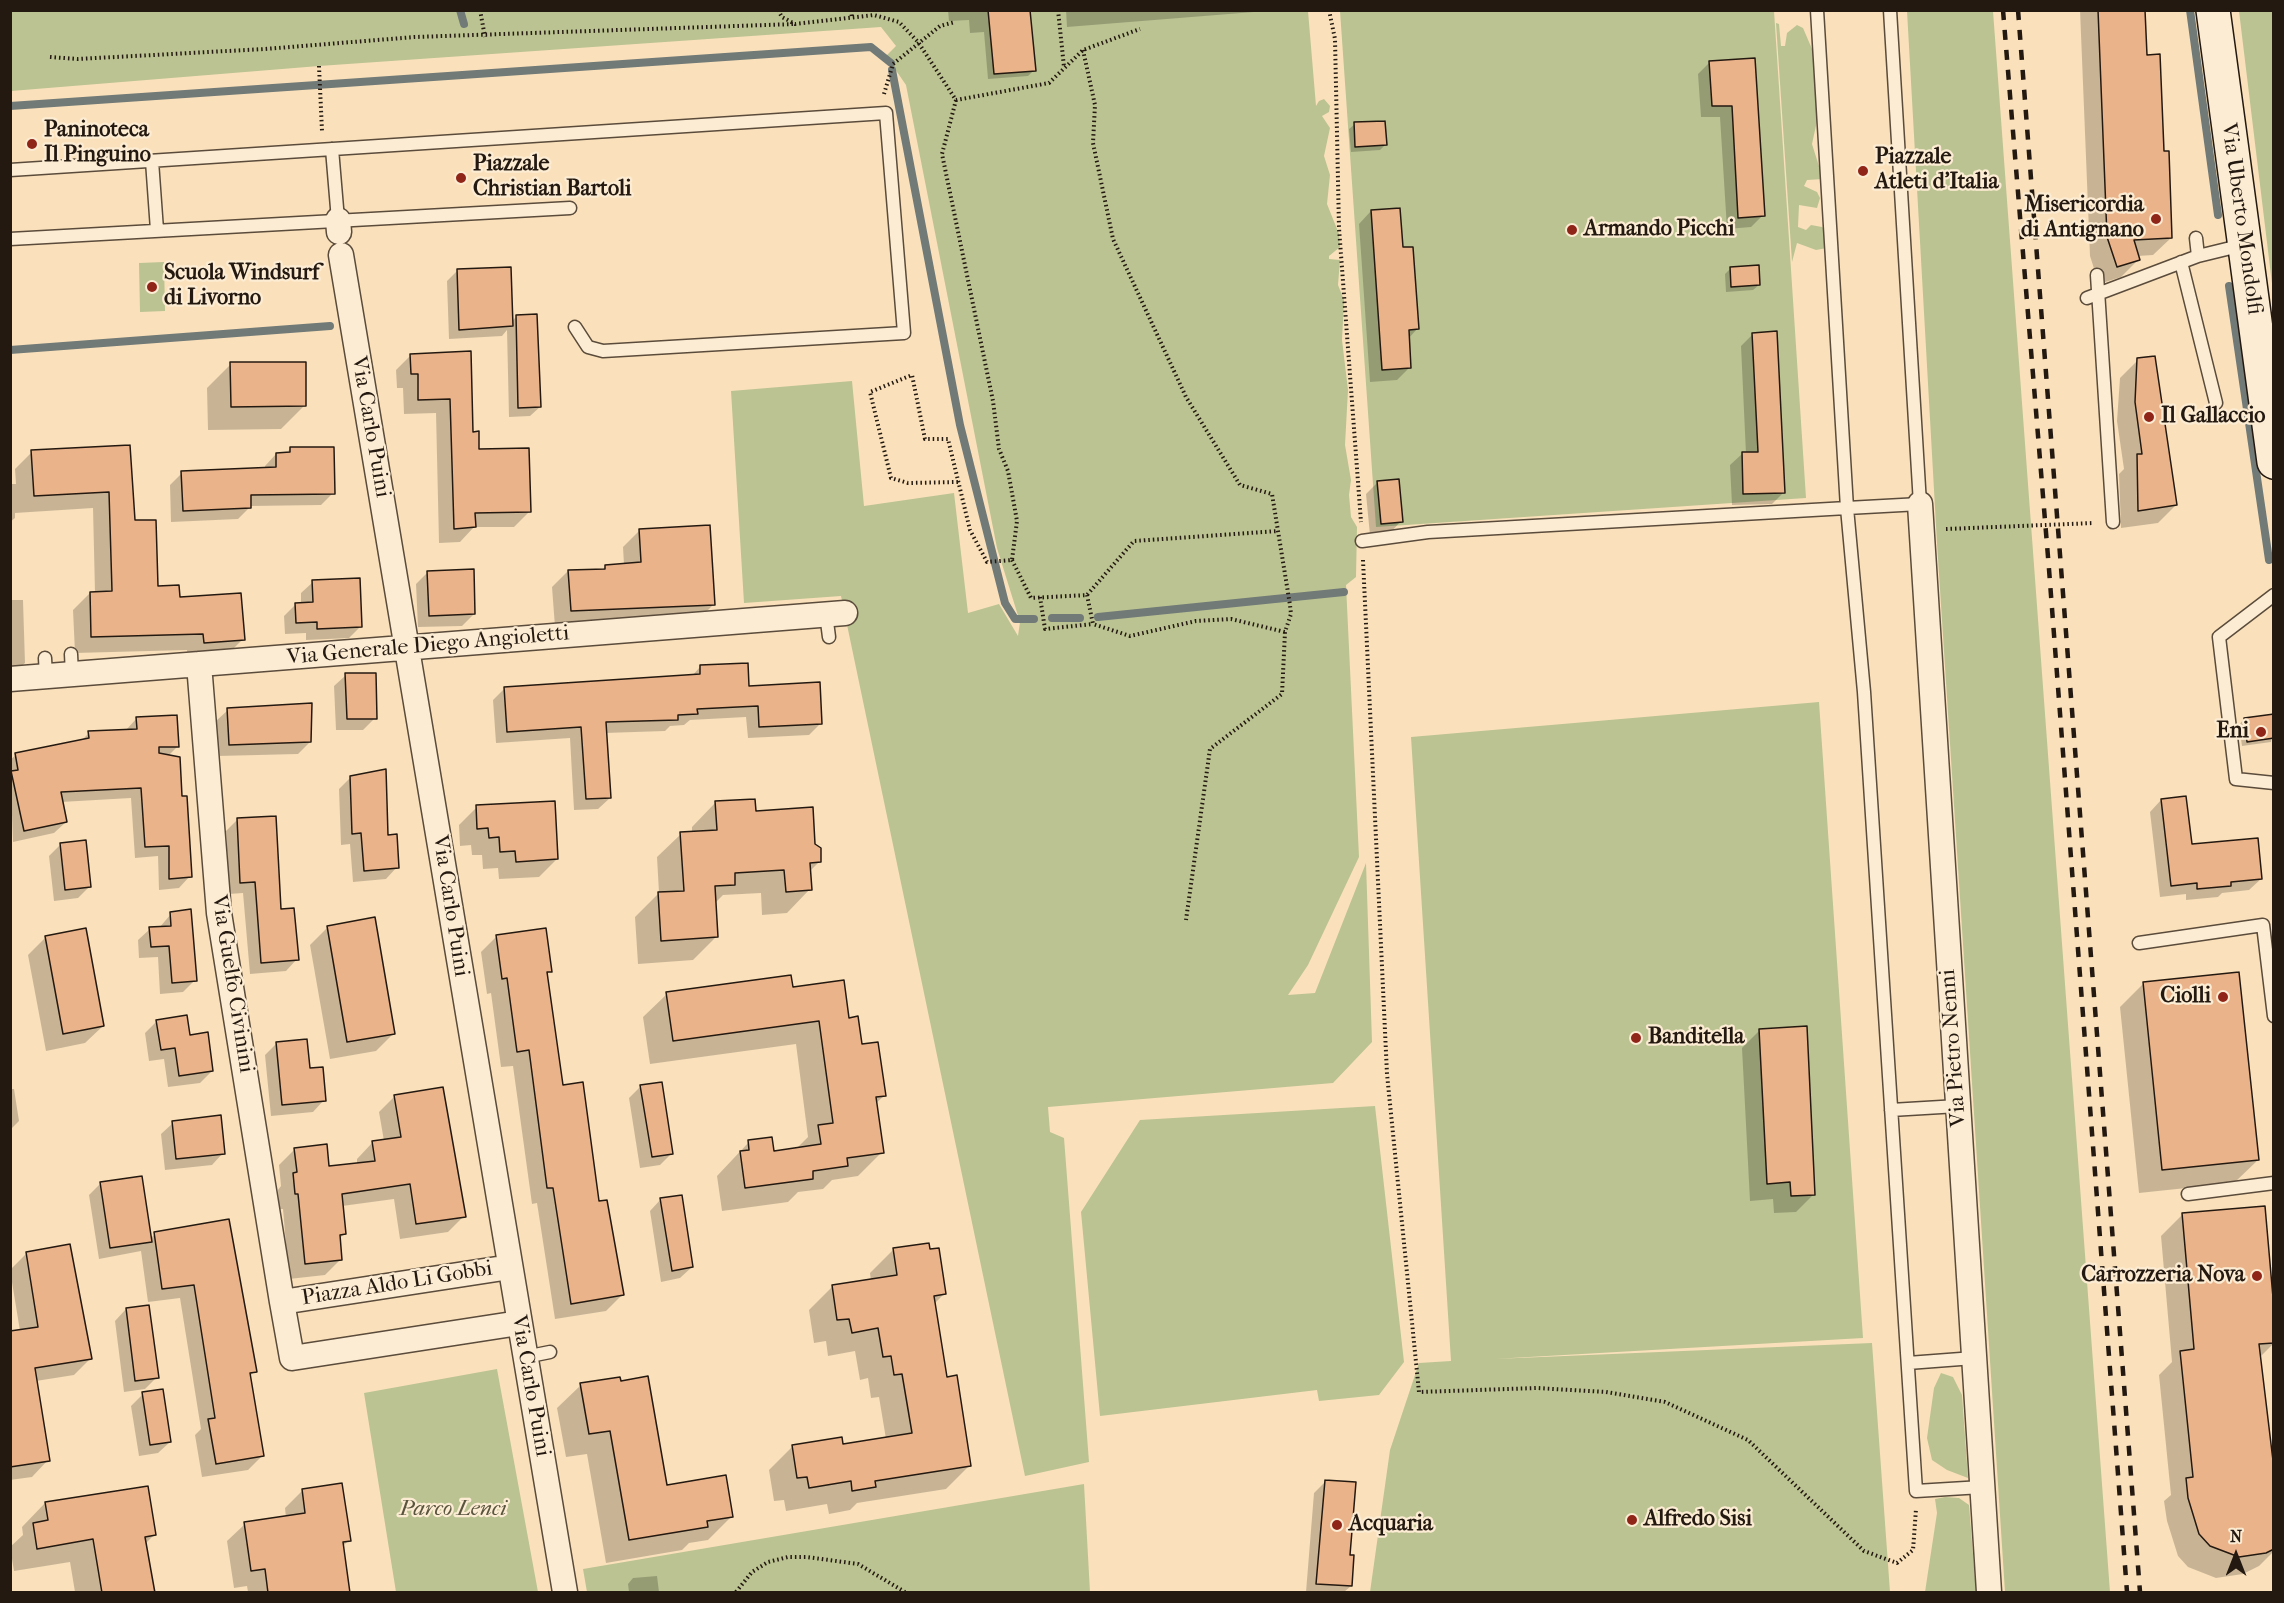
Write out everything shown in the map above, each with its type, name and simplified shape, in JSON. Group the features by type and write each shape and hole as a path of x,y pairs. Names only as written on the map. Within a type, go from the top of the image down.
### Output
{"main road":[{"name":"Via Uberto Mondolfi","path":"2212,10 2274,462"}],"street":[{"name":"Via Carlo Puini","path":"340,235 565,1593"},
{"name":"Via Pietro Nenni","path":"1920,504 1989,1593"},
{"name":"Via Generale Diego Angioletti","path":"10,679 45,667 71,664 199,664 407,648 833,621"},
{"name":"Via Guelfo Civinini","path":"199,664 219,913 282,1302"},
{"name":"Piazza Aldo Li Gobbi","path":"510,1267 282,1302 292,1358 519,1323"}],"lane":[{"path":"1817,10 1847,508 1864,692 1916,1491 1982,1487"},
{"path":"1362,542 1428,532 1920,504 1890,10"},
{"path":"10,170 886,113 904,333 603,351 588,347 575,327"},
{"path":"332,149 340,235"},
{"path":"152,160 157,230"},
{"path":"10,239 157,230 340,235 570,208"},
{"path":"2196,238 2198,256"},
{"path":"2092,296 2198,256 2244,244"},
{"path":"2181,262 2216,403"},
{"path":"2097,275 2092,296 2113,522"},
{"path":"2274,595 2219,637 2236,779 2274,783"},
{"path":"2139,943 2263,925 2274,1016"},
{"path":"1891,1110 1958,1106"},
{"path":"2188,1194 2274,1183"},
{"path":"525,1357 550,1352"},
{"path":"1908,1363 1974,1358"}],"path":[{"path":"480,10 485,37"},
{"path":"778,10 782,17 795,24"},
{"path":"851,10 852,18"},
{"path":"1058,10 1064,68"},
{"path":"1329,10 1335,39 1340,228 1362,542 1388,1074 1419,1392 1537,1388 1606,1392 1665,1402 1748,1440 1864,1551 1897,1563 1913,1550 1916,1491"},
{"path":"50,57 78,59 264,49 415,37 485,37 640,28 795,24 874,15 899,22 918,42 956,100 942,154 993,401 999,449 1008,471 1017,521 1009,560 1030,598 1087,595 1134,541 1278,531"},
{"path":"886,113 884,94 891,66 940,26 955,22"},
{"path":"956,100 1049,83 1083,50 1140,29"},
{"path":"1083,50 1095,105 1093,142 1113,239 1186,397 1240,485 1272,494 1290,605 1291,614 1285,632 1282,694 1210,749 1186,920"},
{"path":"319,66 321,109"},
{"path":"958,482 908,483 891,478 870,392 912,375 925,439 948,439 970,530 987,562 1009,560"},
{"path":"1921,530 2070,524"},
{"path":"1087,595 1093,624"},
{"path":"1040,597 1045,629 1093,624 1130,636 1196,621 1231,619 1285,632"},
{"path":"735,1593 752,1572 768,1562 807,1557 858,1564 904,1593"}],"green space":[{"path":"10,11 1308,11 1316,106 1324,99 1330,106 1329,112 1322,116 1330,128 1324,156 1330,175 1327,204 1339,234 1340,247 1329,256 1329,259 1340,260 1338,285 1344,300 1342,340 1348,390 1345,445 1351,480 1349,495 1351,517 1357,527 1356,577 1346,585 1359,857 1308,965 1288,995 1315,993 1366,863 1372,1042 1333,1083 1048,1107 1050,1132 1064,1138 1089,1462 1025,1476 841,596 744,603 731,391 852,381 864,506 954,493 968,613 999,604 1018,636 1020,622 997,548 906,85 886,56 896,46 881,27 319,66 11,91"},
{"name":"Armando Picchi","path":"1340,11 1774,11 1806,498 1376,527"},
{"path":"1907,11 1993,11 2110,1592 2005,1592 1937,543"},
{"path":"2239,11 2273,11 2273,292"},
{"path":"1776,23 1779,24 1781,46 1785,46 1787,33 1797,25 1803,28 1816,66 1817,121 1812,144 1823,179 1807,180 1804,186 1817,192 1820,198 1817,208 1799,205 1798,227 1806,230 1811,225 1822,227 1835,237 1832,247 1816,250 1797,243 1792,262"},
{"name":"Scuola Windsurf di Livorno","path":"164,262 165,311 140,312 139,263"},
{"name":"Banditella","path":"1819,702 1863,1338 1494,1359 1872,1343 1890,1592 1370,1592 1390,1450 1419,1363 1451,1361 1411,737"},
{"path":"1375,1106 1404,1362 1379,1395 1319,1401 1317,1390 1100,1416 1081,1212 1140,1120"},
{"name":"Parco Lenci","path":"497,1369 538,1592 396,1592 364,1393"},
{"path":"1941,1373 1953,1377 1962,1395 1968,1478 1947,1470 1932,1460 1927,1438 1934,1388"},
{"path":"1084,1484 1090,1592 587,1592 583,1569"},
{"path":"1959,1498 1969,1505 1976,1592 1925,1592 1937,1513 1935,1499"}],"building":[{"path":"988,10 1030,10 1036,71 994,74"},
{"path":"2098,10 2145,10 2147,55 2160,54 2164,151 2169,151 2172,238 2134,240 2140,260 2117,267 2107,237"},
{"path":"1755,58 1765,216 1738,218 1732,106 1712,106 1709,61"},
{"path":"1385,121 1387,145 1355,147 1354,122"},
{"path":"1400,208 1403,247 1413,247 1419,329 1409,330 1411,368 1382,370 1371,210"},
{"path":"1759,265 1760,285 1731,287 1730,267"},
{"path":"511,267 513,326 459,330 457,269"},
{"path":"537,314 541,407 518,408 516,315"},
{"path":"1777,331 1785,493 1743,494 1742,452 1758,452 1752,333"},
{"path":"471,351 473,432 479,431 479,449 529,448 531,512 475,513 476,527 454,529 450,399 418,400 418,374 411,374 410,354"},
{"path":"2155,356 2177,505 2138,511 2137,454 2142,454 2135,402 2137,358"},
{"path":"230,362 306,362 306,406 231,407"},
{"path":"130,445 135,520 156,520 158,586 179,585 180,597 241,593 245,640 204,643 203,634 91,637 90,592 112,591 109,492 34,496 31,450"},
{"path":"290,447 334,447 335,494 251,495 251,508 183,511 181,471 276,467 276,453 290,452"},
{"path":"1399,479 1403,522 1381,524 1377,481"},
{"path":"710,525 715,605 571,611 568,570 605,569 605,565 641,562 639,529"},
{"path":"474,569 475,614 429,616 427,571"},
{"path":"360,578 362,627 317,629 317,622 296,623 295,603 313,602 312,580"},
{"path":"748,663 749,686 820,682 822,724 759,727 758,706 697,709 698,714 678,715 678,720 606,722 611,798 586,799 581,727 507,732 504,687 700,674 700,665"},
{"path":"345,673 376,673 377,719 347,719"},
{"path":"312,703 311,742 229,745 227,708"},
{"path":"2274,714 2274,738 2247,742 2244,718"},
{"path":"177,715 179,747 159,747 159,753 180,757 182,796 187,796 192,877 169,879 169,846 145,847 141,788 61,792 67,822 24,831 11,771 18,770 15,753 89,738 88,731 137,729 136,717"},
{"path":"386,769 388,835 397,834 399,868 364,871 361,833 352,834 350,776"},
{"path":"2186,796 2192,844 2258,838 2262,879 2231,882 2231,886 2197,889 2197,883 2171,886 2161,799"},
{"path":"755,799 756,811 813,807 815,844 821,848 821,862 810,863 812,890 786,892 784,870 735,873 735,885 715,886 718,937 661,941 658,892 684,891 680,832 717,830 715,801"},
{"path":"555,801 558,859 516,862 515,851 500,852 499,837 489,838 488,828 477,829 476,805"},
{"path":"276,816 281,909 294,908 299,960 261,963 255,882 240,883 237,818"},
{"path":"86,840 91,887 65,890 60,843"},
{"path":"191,909 197,981 172,983 169,946 151,947 149,927 171,926 170,912"},
{"path":"375,917 395,1034 347,1042 327,926"},
{"path":"86,928 104,1026 63,1034 45,936"},
{"path":"546,928 552,972 547,972 563,1085 583,1082 599,1201 607,1200 624,1295 571,1304 553,1188 547,1188 529,1050 517,1052 507,978 502,979 496,935"},
{"path":"2239,972 2259,1160 2162,1170 2143,982"},
{"path":"791,975 793,987 844,980 849,1018 858,1016 862,1044 878,1042 886,1096 876,1097 884,1153 847,1158 848,1166 813,1171 813,1179 745,1188 740,1151 749,1150 748,1140 772,1137 774,1151 821,1144 818,1125 833,1123 819,1021 673,1041 666,992"},
{"path":"187,1015 190,1035 208,1032 213,1071 179,1076 175,1048 161,1050 156,1020"},
{"path":"1807,1026 1815,1195 1791,1196 1790,1182 1767,1184 1759,1029"},
{"path":"307,1039 310,1068 323,1067 326,1101 282,1105 276,1042"},
{"path":"662,1082 673,1154 652,1157 640,1085"},
{"path":"443,1087 466,1217 416,1224 410,1184 342,1194 346,1234 340,1235 342,1260 305,1264 298,1194 295,1194 293,1173 297,1172 294,1148 327,1144 329,1166 375,1161 372,1141 401,1137 394,1095"},
{"path":"221,1115 225,1154 176,1159 172,1121"},
{"path":"142,1176 152,1242 110,1248 100,1182"},
{"path":"682,1195 693,1267 672,1271 660,1198"},
{"path":"2265,1206 2274,1309 2274,1343 2259,1344 2274,1469 2274,1549 2266,1553 2239,1557 2210,1546 2199,1534 2188,1498 2186,1478 2193,1477 2180,1351 2194,1349 2182,1213"},
{"path":"229,1219 257,1372 250,1373 264,1456 216,1464 208,1419 215,1418 194,1285 162,1289 154,1232"},
{"path":"929,1243 930,1249 939,1248 946,1294 934,1296 947,1377 957,1375 971,1466 875,1481 876,1487 852,1491 851,1481 809,1488 807,1477 797,1478 792,1445 842,1437 843,1444 912,1433 902,1374 894,1375 891,1356 883,1357 878,1328 852,1333 849,1319 837,1320 832,1285 897,1275 893,1248"},
{"path":"70,1244 92,1359 35,1368 50,1461 10,1467 10,1331 38,1327 26,1252"},
{"path":"149,1305 159,1378 135,1381 126,1308"},
{"path":"648,1376 667,1485 726,1475 733,1517 707,1521 708,1527 629,1540 610,1431 589,1434 580,1383 620,1377 621,1381"},
{"path":"163,1389 171,1442 150,1445 142,1392"},
{"path":"1325,1480 1356,1482 1350,1555 1354,1555 1352,1586 1316,1584"},
{"path":"342,1483 351,1541 343,1542 350,1593 268,1593 265,1569 251,1571 244,1522 305,1513 302,1489"},
{"path":"148,1486 156,1535 145,1537 155,1593 102,1593 93,1539 37,1549 33,1523 48,1520 45,1502"}],"waterway":[{"path":"460,10 464,24"},
{"path":"2190,10 2218,215"},
{"path":"10,106 871,47 891,63"},
{"path":"892,70 960,425 1005,603 1015,619 1034,619"},
{"path":"2229,286 2269,560"},
{"path":"10,350 330,326"},
{"path":"1098,617 1344,592"},
{"path":"1052,618 1080,618"}],"railway":[{"path":"2003,10 2049,569 2127,1592"},
{"path":"2018,10 2140,1592"}],"place":[{"name":"Paninoteca Il Pinguino","path":"32,144"},
{"name":"Piazzale Atleti d'Italia","path":"1863,171"},
{"name":"Piazzale Christian Bartoli","path":"461,178"},
{"name":"Misericordia di Antignano","path":"2156,219"},
{"name":"Armando Picchi","path":"1572,230"},
{"name":"Scuola Windsurf di Livorno","path":"152,287"},
{"name":"Il Gallaccio","path":"2149,417"},
{"name":"Eni","path":"2261,732"},
{"name":"Ciolli","path":"2223,997"},
{"name":"Banditella","path":"1636,1038"},
{"name":"Carrozzeria Nova","path":"2257,1276"},
{"name":"Alfredo Sisi","path":"1632,1520"},
{"name":"Acquaria","path":"1337,1525"}]}
